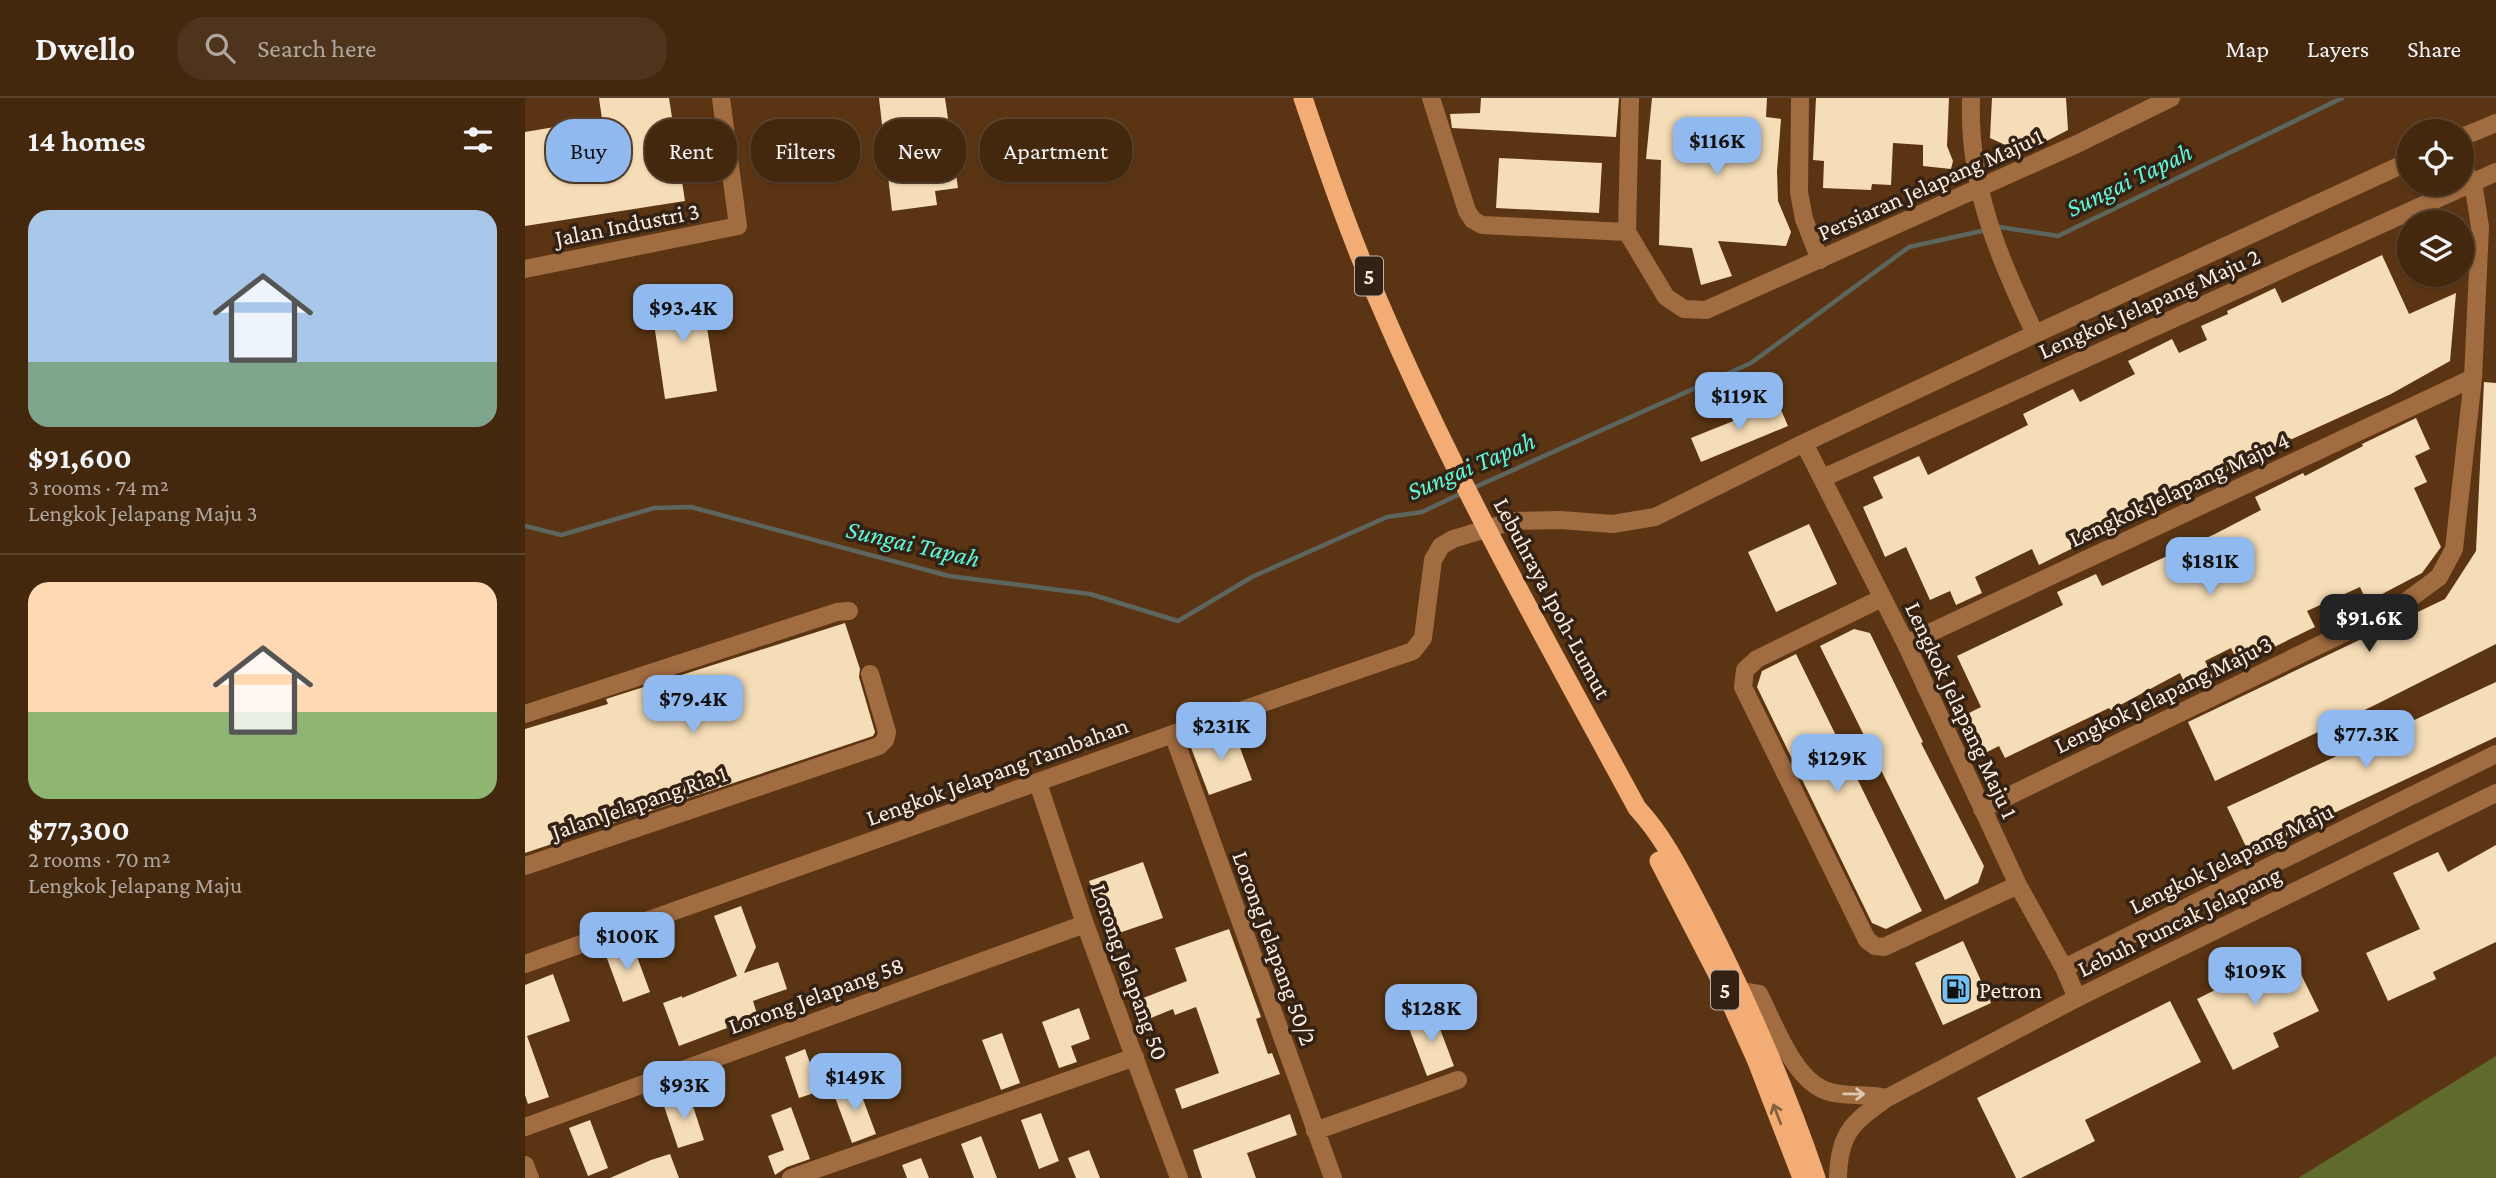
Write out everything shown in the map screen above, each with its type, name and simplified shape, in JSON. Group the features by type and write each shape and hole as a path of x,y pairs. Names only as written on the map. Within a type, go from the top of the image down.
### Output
{"highway":[{"name":"Lebuhraya Ipoh-Lumut","path":"1303,98 1378,302 1447,448 1527,606 1637,808 1656,829 1741,991 1775,1067 1816,1178"},
{"name":"Lebuhraya Ipoh-Lumut","path":"1637,808 1641,826 1739,1020 1802,1178"}],"street":[{"name":"Jalan Industri 3","path":"525,269 738,226 721,98"},
{"path":"1431,98 1467,211 1473,220 1482,225 1627,232 1630,98"},
{"path":"1800,98 1799,192 1804,219 1820,260"},
{"path":"1971,98 1970,131 1988,225 2035,334"},
{"name":"Persiaran Jelapang Maju 1","path":"1627,232 1666,298 1684,309 1706,310 1979,189 2171,98"},
{"path":"2474,132 2496,122"},
{"name":"Lengkok Jelapang Tambahan","path":"525,964 1413,651 1423,638 1433,560 1441,546 1453,539 1513,521 1560,520 1613,524 1655,517 2035,334 2397,167"},
{"name":"Lengkok Jelapang Maju 2","path":"2474,174 2496,172"},
{"name":"Lengkok Jelapang Maju 2","path":"1823,478 2422,196"},
{"name":"Lengkok Jelapang Maju 3","path":"1982,809 2400,606 2439,576 2454,549 2473,378 2480,227 2472,196"},
{"name":"Lengkok Jelapang Maju 4","path":"1906,644 2473,378"},
{"name":"Lengkok Jelapang Maju 1","path":"1804,443 1906,644 2018,885 2064,968 2077,998"},
{"path":"1882,598 1757,659 1745,670 1743,687 1867,940 1875,946 1884,947 2018,885"},
{"path":"525,714 825,616 849,611"},
{"name":"Jalan Jelapang Ria 1","path":"525,866 879,746 885,740 887,732 870,674"},
{"name":"Lorong Jelapang 50/2","path":"1173,734 1333,1178"},
{"name":"Lengkok Jelapang Maju","path":"2064,968 2496,754"},
{"name":"Lorong Jelapang 50","path":"1038,783 1085,924 1179,1178"},
{"name":"Lebuh Puncak Jelapang","path":"1838,1178 1838,1160 1846,1133 1862,1116 1887,1098 2077,998 2496,793"},
{"name":"Lorong Jelapang 58","path":"525,1127 1085,924"},
{"path":"1741,991 1759,995 1796,1065 1807,1079 1823,1090 1887,1098"},
{"path":"791,1178 1135,1057"},
{"path":"1315,1131 1458,1080"},
{"path":"525,1165 530,1178"}],"green space":[{"path":"2496,1056 2496,1178 2298,1178"}],"building":[{"path":"599,98 669,98 672,119 645,119 645,182 682,182 685,201 525,226 525,132 546,128 546,182 631,182 631,119 602,119"},
{"path":"879,98 945,98 948,119 881,119"},
{"path":"1481,98 1619,98 1616,137 1452,128 1450,114 1480,113"},
{"path":"1652,98 1767,98 1766,117 1781,119 1778,201 1791,232 1786,246 1718,241 1732,276 1701,285 1692,248 1659,245 1661,160 1646,159"},
{"path":"1816,98 1949,98 1947,146 1953,161 1951,169 1923,166 1923,145 1893,143 1891,185 1872,184 1871,190 1823,188 1824,161 1813,160"},
{"path":"1992,98 2066,98 2068,130 2023,153 1990,138"},
{"path":"1499,158 1602,163 1599,213 1496,208"},
{"path":"889,182 957,182 958,188 935,191 937,205 892,211"},
{"path":"2382,255 2409,314 2456,293 2450,361 2391,394 2281,444 2039,565 2032,549 1975,577 1982,593 1956,605 1950,591 1930,600 1906,547 1885,557 1863,507 1883,498 1873,477 1919,456 1928,475 2028,425 2023,414 2073,389 2080,402 2135,374 2128,361 2172,339 2179,353 2207,340 2201,326 2228,314 2227,311 2275,288 2282,303"},
{"path":"701,289 717,391 665,399 650,296"},
{"path":"2484,382 2496,383 2496,644 2215,781 2188,722 2445,599 2476,551"},
{"path":"1778,403 1788,426 1701,462 1691,438"},
{"path":"2416,418 2430,449 2415,456 2427,482 2414,488 2441,547 2422,573 2367,602 2360,587 2307,611 2315,627 2239,664 2231,648 2205,661 2213,678 2188,690 2180,673 2111,710 2109,708 2005,758 1999,746 1983,754 1965,715 1981,707 1957,656 2063,605 2057,592 2096,574 2102,586 2215,534 2261,510 2255,497 2303,473 2305,476"},
{"path":"1809,524 1837,584 1776,612 1748,552"},
{"path":"845,623 860,669 859,677 875,732 873,736 525,853 525,729 608,704 606,699"},
{"path":"1854,629 1870,633 1923,742 1921,743 1984,866 1978,883 1945,900 1820,646"},
{"path":"1796,654 1922,911 1886,929 1872,923 1757,687 1762,671"},
{"path":"2496,682 2496,737 2249,853 2227,807"},
{"path":"1233,729 1252,780 1209,795 1190,745"},
{"path":"2496,845 2496,942 2433,972 2436,979 2388,1001 2366,953 2420,929 2393,873 2438,852 2448,872"},
{"path":"1143,862 1163,918 1110,936 1089,881"},
{"path":"741,906 756,947 744,973 778,962 787,989 753,1001 757,1014 679,1046 663,1003 737,976 714,916"},
{"path":"1229,929 1261,1017 1256,1019 1268,1054 1272,1053 1280,1074 1182,1109 1175,1089 1219,1073 1196,1007 1175,1015 1173,1009 1146,1020 1138,1000 1187,981 1175,948"},
{"name":"Petron","path":"1963,941 1991,1003 1943,1025 1915,963"},
{"path":"632,943 650,992 623,1002 605,953"},
{"path":"2236,950 2250,977 2292,956 2319,1011 2273,1033 2279,1047 2233,1070 2197,999 2223,986 2211,962"},
{"path":"553,974 570,1021 527,1036 549,1097 528,1104 525,1095 525,985"},
{"path":"2170,1001 2201,1062 2085,1120 2095,1141 2021,1178 2016,1178 1977,1098"},
{"path":"1079,1008 1090,1039 1071,1046 1077,1062 1059,1068 1042,1022"},
{"path":"1434,1013 1454,1066 1427,1076 1407,1023"},
{"path":"1002,1033 1020,1083 1001,1090 982,1040"},
{"path":"805,1049 820,1091 799,1098 785,1057"},
{"path":"857,1083 876,1134 852,1143 833,1092"},
{"path":"689,1094 704,1140 678,1148 663,1103"},
{"path":"791,1107 810,1159 787,1167 775,1175 768,1156 784,1150 771,1115"},
{"path":"1041,1113 1059,1161 1039,1169 1021,1120"},
{"path":"1290,1114 1297,1135 1247,1153 1256,1178 1202,1178 1193,1150"},
{"path":"590,1120 608,1168 588,1176 569,1128"},
{"path":"981,1136 997,1178 974,1178 961,1144"},
{"path":"1089,1150 1100,1178 1076,1178 1068,1158"},
{"path":"670,1154 679,1178 610,1178 651,1160"},
{"path":"921,1158 929,1178 907,1178 902,1165"}],"waterway":[{"name":"Sungai Tapah","path":"1994,228 2058,236 2342,98"},
{"name":"Sungai Tapah","path":"1473,488 1751,363 1909,247 1986,230"},
{"name":"Sungai Tapah","path":"525,526 561,535 654,508 691,507 949,576 1090,594 1178,621 1252,577 1387,517 1422,512 1462,493"}],"place":[{"name":"Petron","path":"1956,989"}]}
